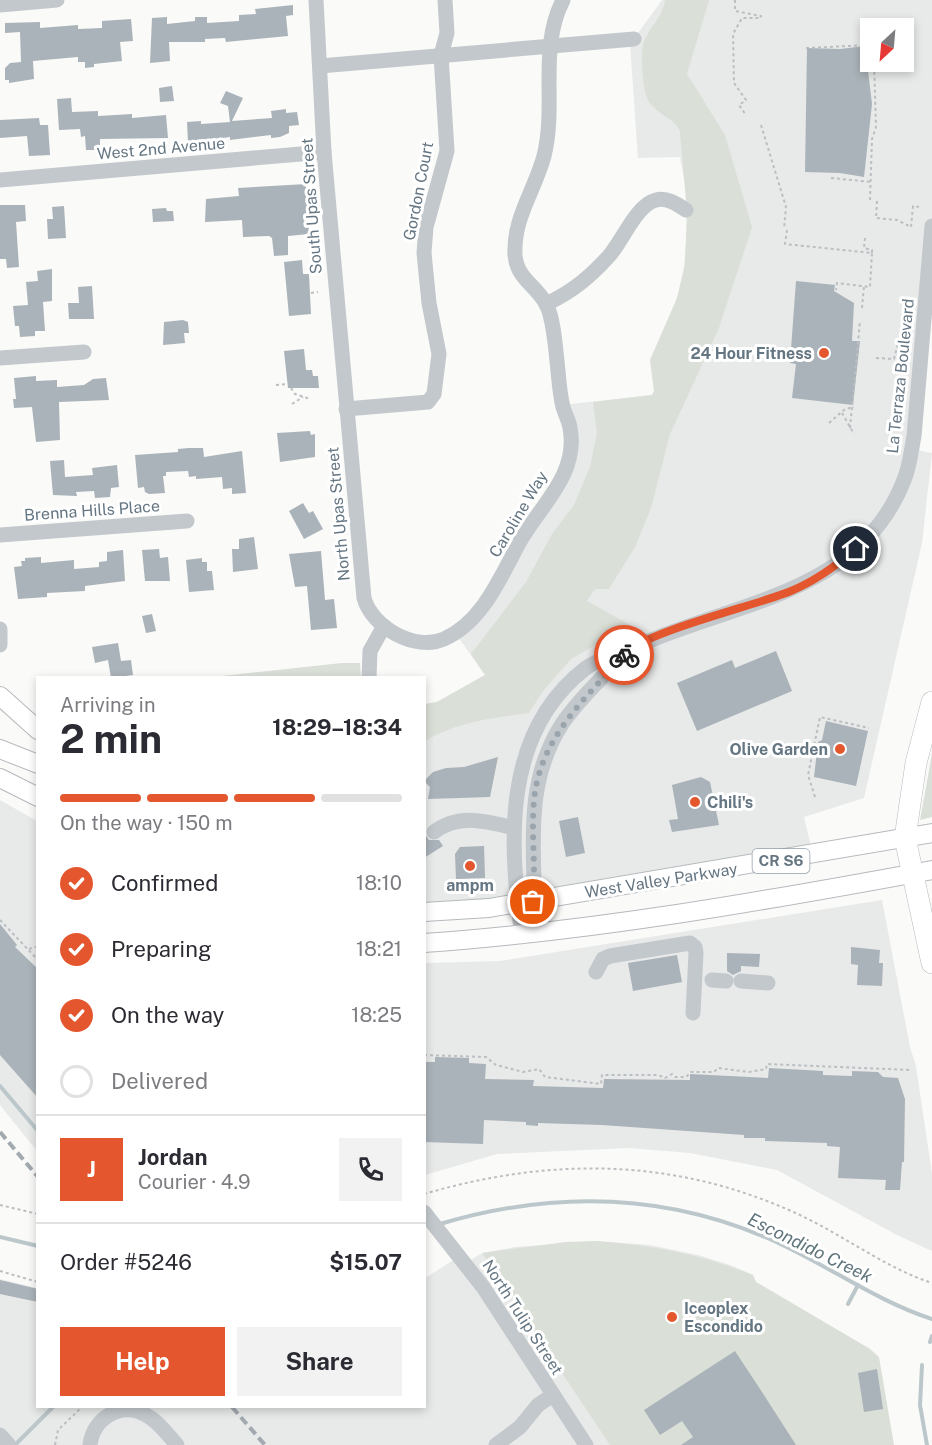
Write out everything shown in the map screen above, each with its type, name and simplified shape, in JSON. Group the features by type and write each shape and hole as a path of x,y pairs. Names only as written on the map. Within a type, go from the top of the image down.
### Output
{"highway":[{"path":"932,702 916,763 905,838 923,872 932,963"}],"main road":[{"path":"0,696 36,728"},
{"path":"0,748 36,763"},
{"path":"0,778 36,796"},
{"name":"West Valley Parkway","path":"426,912 525,903 932,833"},
{"name":"West Valley Parkway","path":"426,943 529,935 768,900 923,872"}],"street":[{"path":"0,5 57,0"},
{"name":"South Upas Street","path":"316,0 324,152 346,410"},
{"name":"Gordon Court","path":"346,410 428,402 434,394 439,354 429,303 424,253 426,227 447,151 441,55 447,33 445,0"},
{"path":"563,0 553,19 549,46 549,119 544,156 518,224 515,241 520,275 546,304 583,283 611,254 629,225 645,207 655,200 666,200 686,210"},
{"path":"320,66 634,39"},
{"name":"West 2nd Avenue","path":"0,180 324,152"},
{"name":"La Terraza Boulevard","path":"529,935 514,828 518,776 542,719 565,688 589,666 652,638 791,591 815,579 856,549 886,514 904,481 914,436 932,226"},
{"name":"Caroline Way","path":"371,614 395,634 425,642 439,641 456,634 471,621 500,579 522,537 557,489 571,452 570,428 562,405 546,304"},
{"path":"0,358 84,352"},
{"name":"North Upas Street","path":"346,410 364,598 371,614"},
{"name":"Brenna Hills Place","path":"0,535 187,521"},
{"path":"369,676 370,651 384,626"},
{"path":"0,629 0,645"},
{"name":"La Terraza Boulevard","path":"525,903 535,798 542,767 550,747 567,718 628,650"},
{"path":"434,832 448,821 480,821 514,828"},
{"path":"596,972 603,960 610,956 690,943 695,947 696,953 693,1013"},
{"path":"726,981 768,983"},
{"name":"North Tulip Street","path":"426,1214 457,1251 586,1445"},
{"path":"496,1445 520,1427 538,1405 553,1395"},
{"path":"90,1445 93,1432 100,1420 118,1410 134,1410 147,1415 177,1445"},
{"path":"0,1435 9,1445"}],"path":[{"path":"735,0 735,11 762,16 761,18 742,18 734,34 734,83 746,100 740,105 746,114"},
{"path":"806,48 860,45"},
{"path":"870,200 876,100 875,72"},
{"path":"761,125 786,207 785,244 872,253"},
{"path":"831,178 872,182"},
{"path":"877,201 876,218 897,220 911,227 913,206 920,207"},
{"path":"836,290 837,283 870,287 872,250 864,248 865,238"},
{"path":"862,308 864,286"},
{"path":"311,292 318,292"},
{"path":"876,358 894,359 907,308 911,308"},
{"path":"850,428 854,407 860,321"},
{"path":"276,385 288,384"},
{"path":"291,388 295,394 310,399"},
{"path":"292,405 303,397"},
{"path":"829,423 841,412 854,407"},
{"path":"841,412 854,434"},
{"path":"815,797 807,775 820,717 869,728"},
{"path":"0,920 36,958"},
{"path":"29,950 36,947"},
{"path":"426,1055 486,1057 496,1065 523,1072 539,1069 545,1077 600,1084 602,1075 658,1075 665,1078 672,1074 675,1077 686,1077 691,1072 714,1072 718,1068 725,1067 728,1071 766,1069 767,1064 910,1070"},
{"path":"426,1193 482,1178 547,1169 581,1167 664,1173 711,1183 776,1204 894,1267 932,1283"},
{"path":"0,1205 36,1214"},
{"path":"0,1272 36,1281"},
{"path":"55,1445 58,1430 81,1408"}],"shaded area":[{"path":"662,0 932,0 932,226 912,449 932,453 922,543 864,798 804,817 813,855 426,912 426,704 437,702 485,675 456,634 471,621 566,466 562,405 652,395 654,391 650,360 674,307 683,279 687,231 686,190 680,157 638,158 630,44"},
{"path":"665,0 709,0 687,74 725,135 752,227 719,328 670,434 651,508 635,547 609,589 595,589 587,601 630,625 571,659 543,691 529,713 462,725 426,740 426,704 437,702 485,675 471,654 526,582 552,534 574,505 590,467 597,433 593,402 652,395 654,391 650,360 677,298 685,264 687,212 680,132 674,123 648,100 642,73 643,45"},
{"path":"360,663 361,676 222,676"},
{"path":"932,754 932,817 920,820"},
{"path":"0,800 36,820 36,1150 0,1105"},
{"path":"882,900 910,1047 916,1066 932,1174 932,1251 897,1235 777,1170 690,1153 628,1148 497,1154 426,1175 426,963 500,961"},
{"path":"596,1241 650,1245 698,1255 753,1275 756,1282 870,1349 894,1445 0,1445 0,1279 36,1288 36,1408 426,1408 426,1277 460,1256 466,1263 482,1253 515,1247"},
{"name":"Iceoplex Escondido","path":"596,1241 676,1252 715,1261 753,1275 756,1282 870,1349 879,1357 894,1445 610,1445 482,1253 566,1242"}],"building":[{"path":"293,5 293,15 286,16 288,36 226,42 225,38 205,39 205,42 169,42 170,61 150,63 152,18 167,17 167,24 195,21 195,17 207,17 207,23 239,21 239,15 256,14 255,9"},
{"path":"131,19 133,41 120,42 122,61 94,64 94,67 85,68 85,62 78,62 78,57 33,61 34,79 9,83 9,80 5,80 5,68 10,63 21,62 20,32 5,33 5,23 40,22 40,28 78,25 78,29 102,28 102,21"},
{"path":"860,47 860,72 868,72 872,104 864,177 840,173 805,172 807,48 840,49"},
{"path":"172,86 174,101 160,102 159,88"},
{"path":"226,91 243,98 232,121 272,118 271,111 286,109 286,113 297,112 299,125 289,126 289,133 280,137 271,138 271,135 230,140 230,137 188,143 187,122 201,121 201,124 230,122 228,106 220,103"},
{"path":"71,98 72,112 98,111 98,116 132,114 132,118 166,115 168,138 100,139 100,150 86,150 85,136 81,137 80,129 59,130 57,99"},
{"path":"39,118 40,125 48,125 50,155 29,156 27,136 0,138 0,120"},
{"path":"306,184 309,234 288,236 288,255 274,256 272,238 269,236 243,237 242,220 205,222 206,199 239,196 238,188"},
{"path":"0,205 25,205 26,221 16,222 19,267 7,268 6,259 0,259"},
{"path":"64,206 66,238 48,239 47,219 53,219 52,207"},
{"path":"166,208 167,211 173,211 174,221 153,222 152,209"},
{"path":"302,260 303,274 309,274 311,314 289,316 284,262"},
{"path":"52,269 52,301 43,302 45,331 35,331 35,336 20,337 19,326 15,326 13,306 28,305 26,282 38,281 37,271"},
{"path":"796,281 835,285 834,291 854,303 852,341 860,341 853,405 792,398 796,364 790,363"},
{"path":"92,286 94,319 69,319 68,303 79,303 78,287"},
{"path":"183,320 188,322 189,333 184,333 185,343 163,345 164,322"},
{"path":"304,349 306,370 312,370 313,376 318,376 319,388 288,388 284,351"},
{"path":"36,376 36,381 57,380 57,387 84,385 93,379 106,378 109,400 59,402 60,440 36,442 32,407 14,408 13,399 16,399 14,378"},
{"path":"310,431 311,435 315,434 315,457 280,462 277,433"},
{"path":"203,448 204,457 242,451 246,493 232,494 232,488 223,489 222,477 196,479 196,476 189,477 188,471 166,472 166,476 163,476 165,493 149,494 145,492 144,487 138,488 135,455 178,452 178,449"},
{"path":"64,460 65,477 93,475 92,468 117,465 119,487 111,488 110,497 95,498 94,491 76,492 77,496 53,495 50,461"},
{"path":"303,503 309,513 313,511 323,529 304,539 289,511"},
{"path":"254,537 258,569 233,572 232,549 239,549 239,539"},
{"path":"159,549 160,558 168,557 170,581 145,581 142,550"},
{"path":"123,550 125,581 85,586 85,591 47,593 47,597 18,599 14,567 22,566 21,561 25,561 25,558 41,557 41,563 74,560 74,569 99,567 99,562 107,561 107,552"},
{"path":"321,551 325,600 334,599 337,628 311,630 307,586 295,587 289,554"},
{"path":"202,558 202,562 207,562 207,571 212,571 214,590 189,592 186,560"},
{"path":"152,614 156,631 146,633 142,616"},
{"path":"118,643 121,661 131,660 133,675 111,676 108,660 95,663 92,647"},
{"path":"776,651 792,691 697,731 677,683 732,660 735,668"},
{"name":"Olive Garden","path":"826,721 868,731 856,786 814,777 818,742 822,740"},
{"path":"498,757 490,797 428,799 430,787 426,779 433,772 446,768 464,767"},
{"name":"Chili's","path":"701,777 710,782 719,825 672,832 669,820 678,819 672,785"},
{"path":"578,817 585,853 566,857 559,821"},
{"path":"426,836 429,840 439,840 443,846 426,857"},
{"name":"ampm","path":"484,846 485,878 456,879 455,854 460,847"},
{"path":"0,924 17,945 15,947 36,967 36,1096 0,1055"},
{"path":"851,947 880,950 879,963 883,963 882,986 857,985 858,965 851,964"},
{"path":"727,953 760,954 759,967 741,966 741,971 733,975 727,971"},
{"path":"677,955 682,982 633,991 628,963"},
{"path":"435,1057 469,1058 469,1063 486,1064 485,1079 534,1080 533,1086 603,1088 604,1079 690,1080 690,1074 768,1078 769,1068 823,1071 823,1075 852,1076 852,1071 878,1072 883,1077 898,1078 905,1099 904,1162 902,1162 900,1190 885,1190 886,1180 838,1178 840,1147 827,1146 827,1143 765,1141 765,1138 744,1138 744,1135 602,1125 538,1123 538,1126 526,1125 526,1122 484,1120 483,1144 426,1142 426,1062 435,1062"},
{"path":"0,1280 36,1289 36,1302 0,1294"},
{"path":"735,1351 796,1445 681,1445 693,1437 682,1421 660,1435 644,1410"},
{"path":"877,1369 883,1409 864,1412 858,1373"}],"waterway":[{"path":"0,1086 36,1129"},
{"name":"Escondido Creek","path":"440,1224 521,1206 562,1202 603,1202 685,1211 725,1222 765,1237 889,1302 932,1319"},
{"name":"Escondido Creek","path":"0,1237 36,1246"},
{"path":"848,1304 858,1285"},
{"path":"930,1342 932,1336"},
{"path":"922,1365 920,1405 927,1445"},
{"path":"15,1445 52,1408"}],"railway":[{"path":"0,1132 36,1175"},
{"path":"233,1408 265,1445"}],"way so far":[{"path":"533,902 533,819 538,777 562,725 589,691 624,655"}],"place":[{"name":"24 Hour Fitness","path":"824,353"},
{"name":"Olive Garden","path":"840,749"},
{"name":"Chili's","path":"695,802"},
{"name":"ampm","path":"470,866"},
{"name":"Iceoplex Escondido","path":"672,1317"}],"route":[{"path":"624,655 639,643 652,638 791,591 815,579 856,549"}]}
